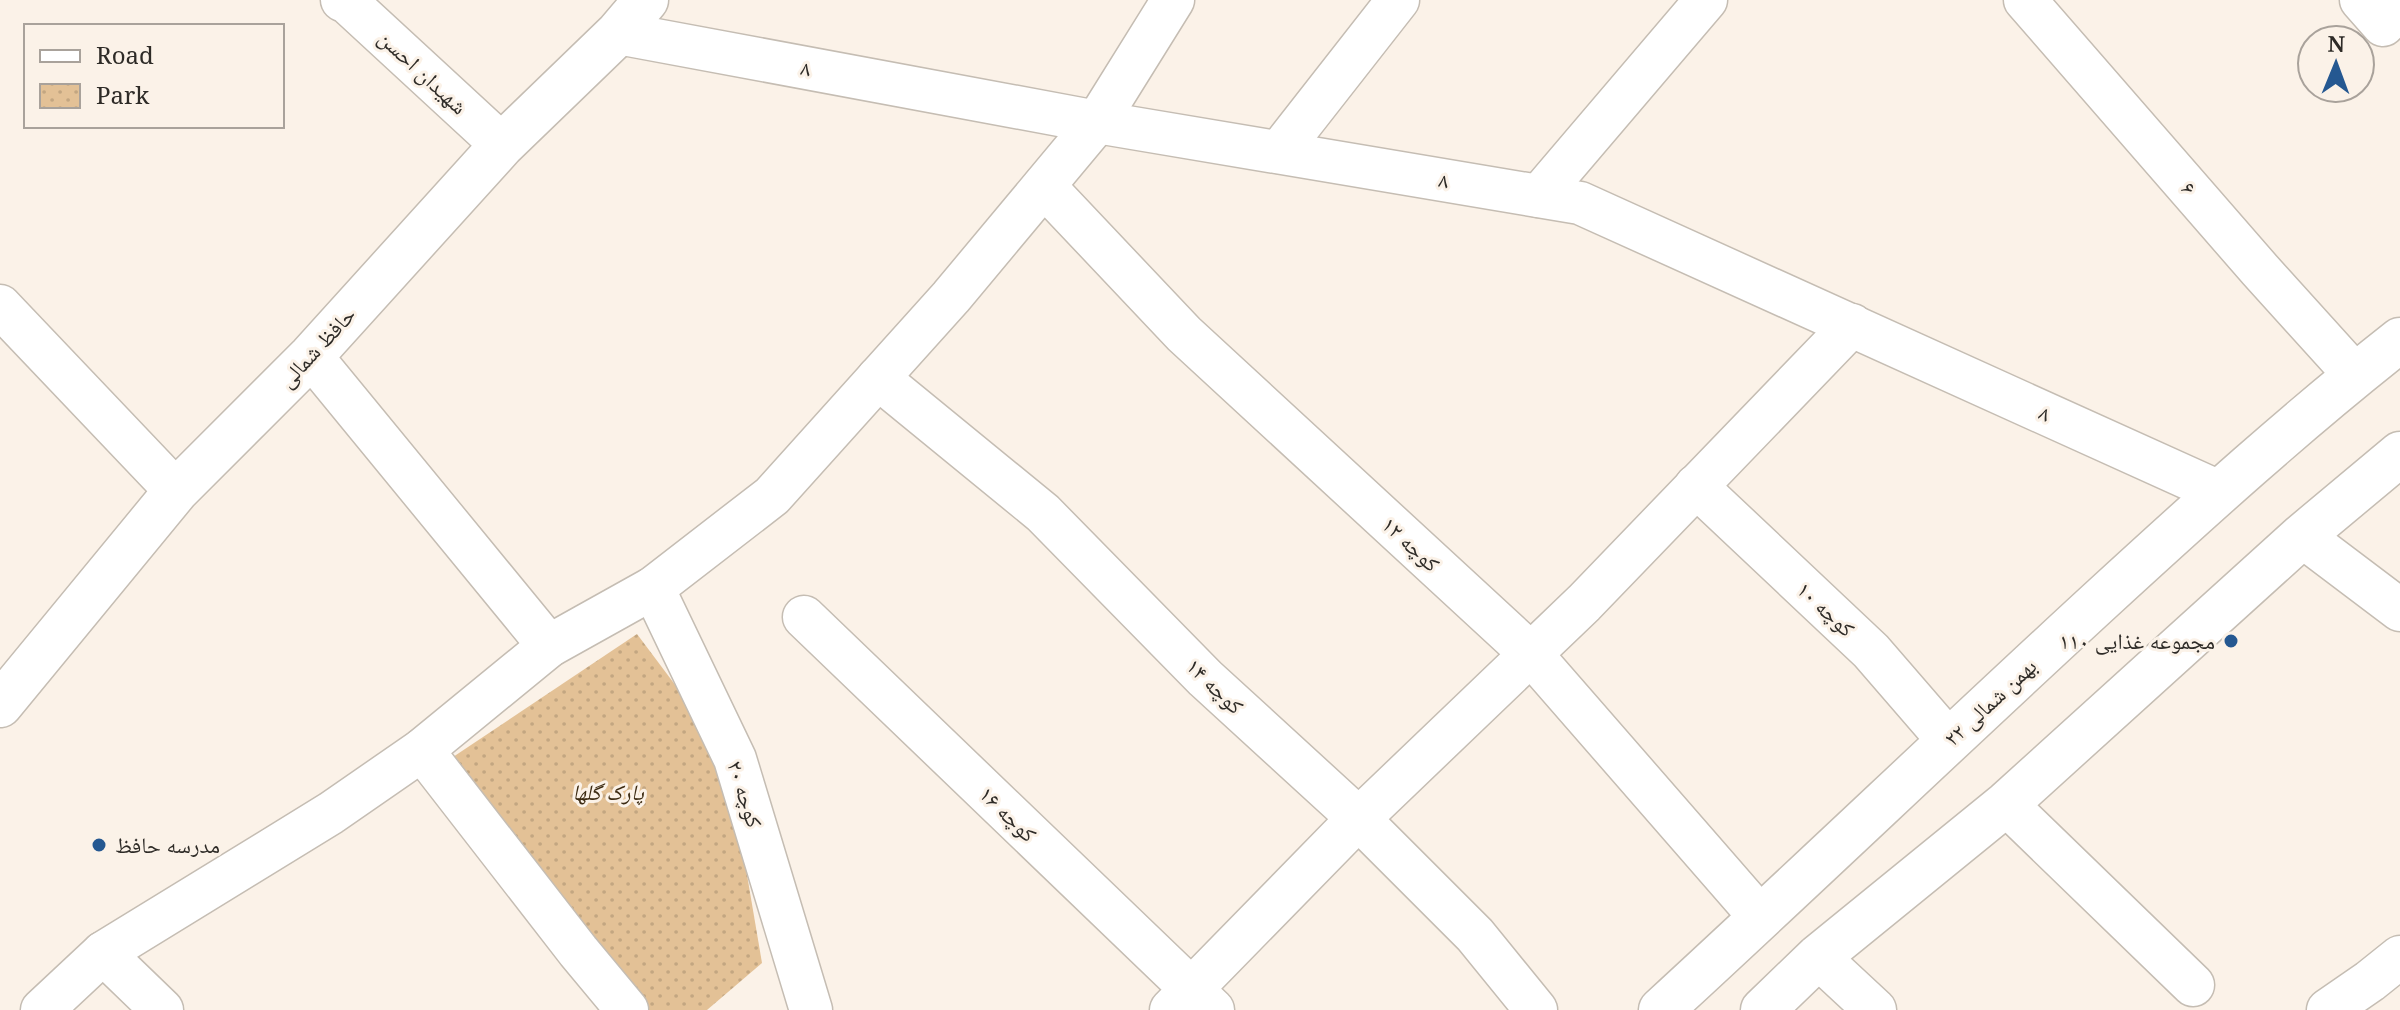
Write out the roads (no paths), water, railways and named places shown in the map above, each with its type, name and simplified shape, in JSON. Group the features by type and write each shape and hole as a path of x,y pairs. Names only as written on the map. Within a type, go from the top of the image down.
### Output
{"main road":[{"name":"حافظ شمالی","path":"4,693 176,491 311,356 502,145 618,33 646,0"},
{"name":"۲۲ بهمن شمالی","path":"1661,1010 1948,740 2219,492 2400,340"},
{"path":"1763,1010 1818,957 2006,804 2302,536 2400,454"}],"street":[{"name":"شهیدان احسن","path":"342,0 502,145"},
{"path":"42,1010 103,953 331,813 422,750 549,646 653,588 772,496 951,297 1097,122 1173,0"},
{"path":"1279,152 1398,0"},
{"path":"1539,196 1706,0"},
{"name":"۶","path":"2025,0 2355,375"},
{"path":"2361,0 2383,25 2400,9"},
{"name":"۸","path":"618,33 1097,122 1580,203 2219,492"},
{"name":"کوچه ۱۲","path":"1044,186 1184,334 1531,654 1761,918"},
{"path":"0,306 176,491"},
{"path":"1192,1003 1359,819 1584,603 1852,325"},
{"path":"311,356 549,646"},
{"name":"کوچه ۱۴","path":"878,378 1043,513 1205,678 1359,819 1475,935 1536,1010"},
{"name":"کوچه ۱۰","path":"1696,486 1871,651 1948,740"},
{"path":"2302,536 2400,610"},
{"name":"کوچه ۲۰","path":"653,588 735,759 798,1002"},
{"name":"کوچه ۱۶","path":"804,617 1192,1003"},
{"path":"422,750 627,1010"},
{"path":"2006,804 2193,985"},
{"path":"103,953 162,1010"},
{"path":"1818,957 1875,1010"},
{"path":"2328,1010 2400,957"}],"place":[{"name":"مجموعه غذایی ۱۱۰","path":"2231,641"},
{"name":"مدرسه حافظ","path":"99,845"}],"park label":[{"name":"پارک گلها","path":"608,792"}]}
